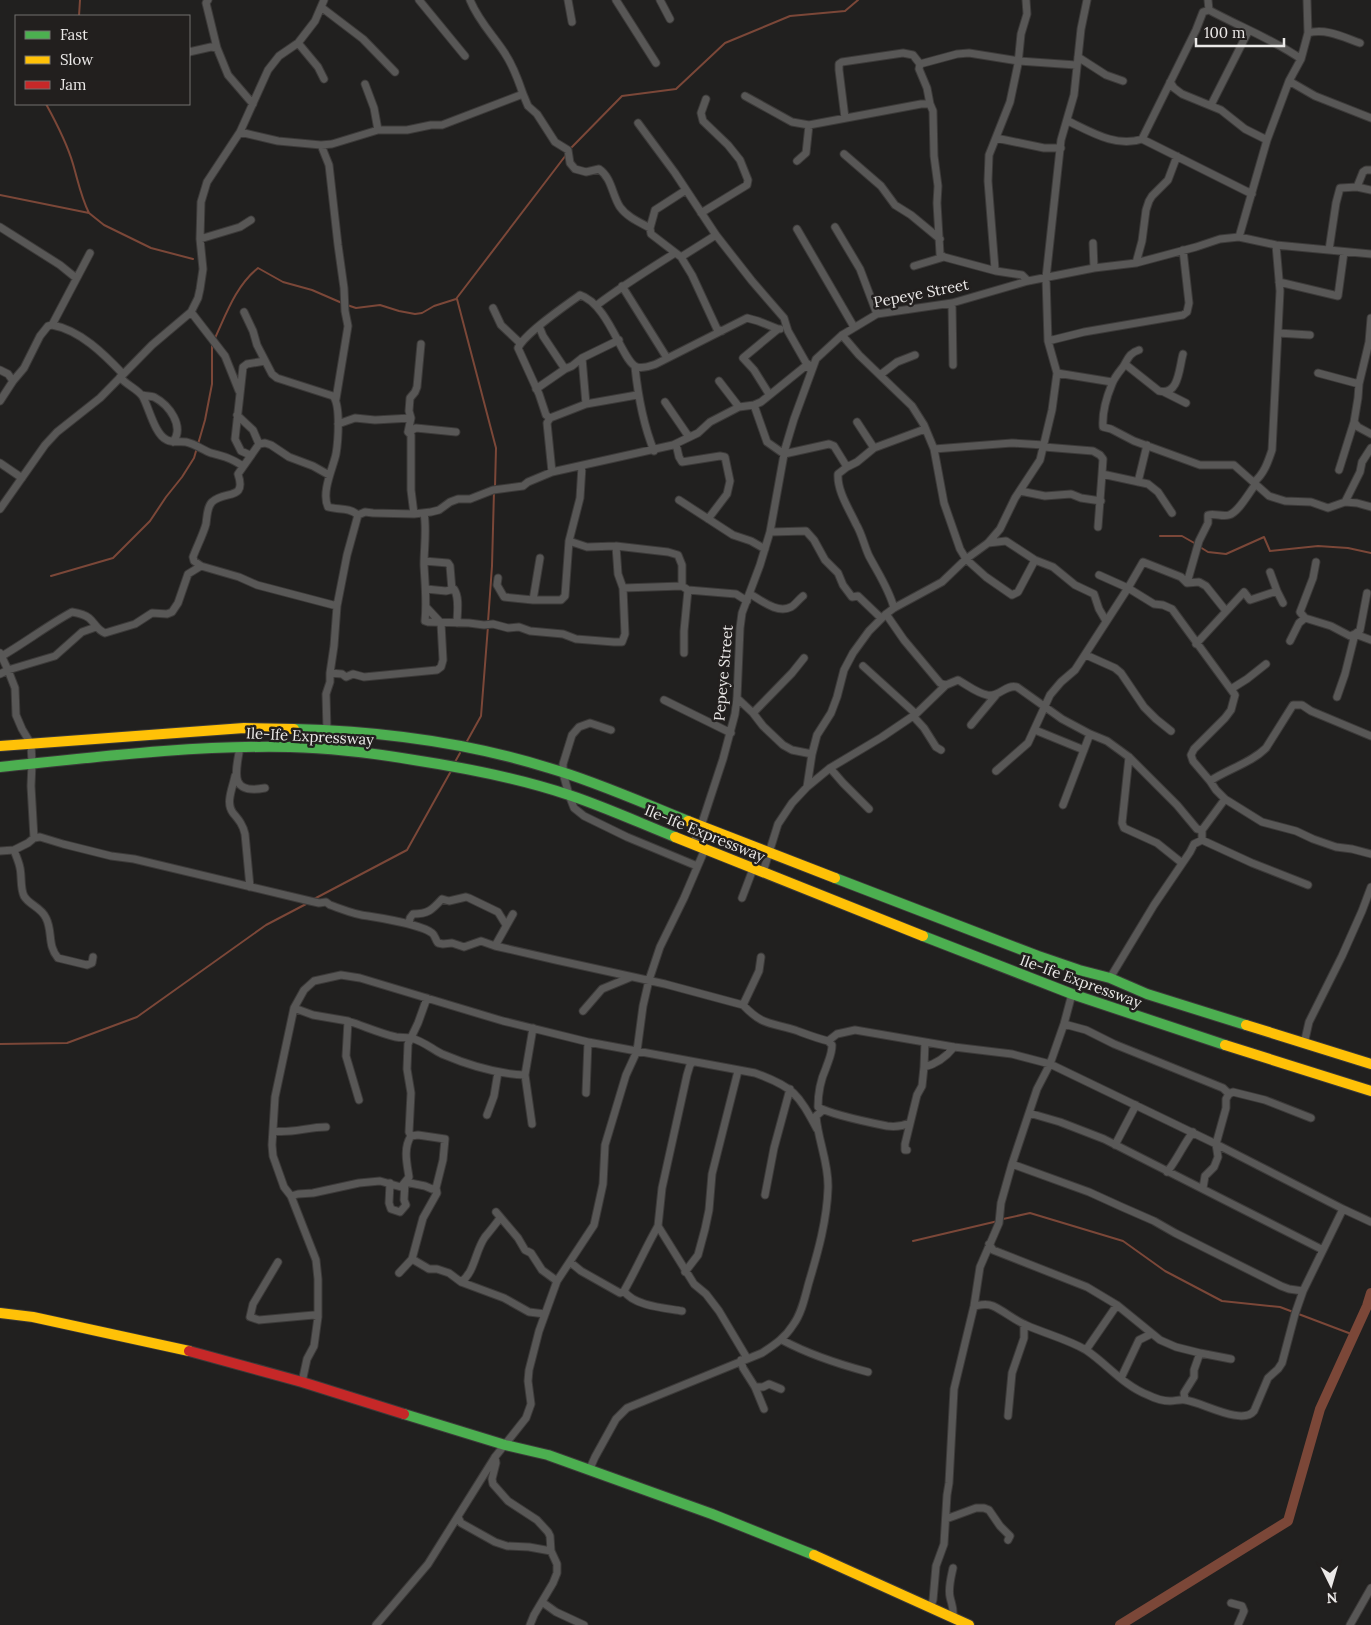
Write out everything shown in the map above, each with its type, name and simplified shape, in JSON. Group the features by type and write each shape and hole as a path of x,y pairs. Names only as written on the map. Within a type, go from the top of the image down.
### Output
{"main road":[{"name":"Ile-Ife Expressway","path":"0,746 244,728 327,730 385,735 428,741 511,758 563,773 768,853 840,892 1072,994 1257,1056 1371,1091"},
{"path":"242,747 244,728"},
{"name":"Ile-Ife Expressway","path":"0,767 180,749 242,747 310,748 396,757 470,770 569,795 758,871 840,892 1006,944 1079,970 1110,978 1147,994 1371,1064"},
{"path":"0,1313 33,1318 214,1357 302,1382 505,1445 548,1455 712,1514 800,1549 969,1625"}],"street":[{"path":"419,0 465,56"},
{"path":"470,0 475,12 504,51 514,70 528,106 537,114 555,142 568,150 570,163 574,169 586,172 599,169 604,172 622,209 630,217 650,228"},
{"path":"568,0 572,22"},
{"path":"616,0 656,63"},
{"path":"660,0 670,19"},
{"path":"996,271 988,181 989,155 1010,102 1019,61 1021,34 1027,14 1026,0"},
{"path":"807,787 817,735 831,713 838,697 844,670 863,639 883,616 942,582 966,559 988,543 1000,529 1020,491 1040,460 1052,410 1057,373 1048,341 1046,278 1061,140 1074,95 1076,65 1087,0"},
{"path":"1208,0 1210,10"},
{"path":"1240,238 1267,140 1289,81 1301,59 1308,33 1307,0"},
{"path":"206,1 217,48 228,75 253,104"},
{"path":"0,509 45,445 57,432 100,398 152,345 191,312 198,298 203,269 200,239 201,202 207,182 240,132 268,70 279,56 298,43 315,21 323,3 363,39 395,72"},
{"path":"1142,139 1203,12 1210,10 1290,51 1301,59"},
{"path":"1211,105 1249,30"},
{"path":"1308,33 1317,31 1332,33 1360,43"},
{"path":"298,43 318,68 324,79"},
{"path":"190,52 211,47 217,48"},
{"path":"845,118 838,70 839,64 903,53 913,55 920,64 919,69 934,111 934,156 938,186 940,254 944,257 996,271 1022,275 1028,281"},
{"path":"920,64 957,54 969,53 1019,61 1076,65"},
{"path":"1078,57 1097,70 1123,82"},
{"path":"1289,81 1315,96 1371,118"},
{"path":"1170,82 1182,94 1221,110 1245,129 1267,140"},
{"path":"365,84 374,108 378,130"},
{"path":"240,132 278,141 321,145 332,144 378,130 407,130 431,125 442,125 523,94"},
{"path":"745,96 792,122 809,125 921,104 930,104"},
{"path":"702,213 746,185 748,180 740,160 728,145 703,121 702,113 706,99"},
{"path":"1068,121 1107,139 1135,141 1142,139 1252,194"},
{"path":"638,123 716,235 784,318 788,331 808,364 810,372"},
{"path":"797,161 806,153 809,125"},
{"path":"996,138 1044,148 1061,148"},
{"path":"321,145 329,165 348,326 336,399 338,409 336,454 329,475 325,498 328,506 350,510 358,514 365,512 373,514 424,513 440,510 450,502 458,499 470,498 493,490 523,486 552,472 676,444 698,433 710,422 739,407 761,402 808,364"},
{"path":"844,154 881,186 895,205 911,215 940,239"},
{"path":"1136,263 1149,201 1168,180 1177,156"},
{"path":"1357,187 1363,172 1371,170"},
{"path":"1329,250 1340,188 1357,187 1371,190"},
{"path":"686,190 655,210 650,228 651,234 678,255 692,275 717,329 722,331"},
{"path":"200,239 240,227 251,220"},
{"path":"0,227 60,265 76,278"},
{"path":"835,227 860,270 877,314"},
{"path":"797,229 854,327"},
{"path":"596,305 622,286 716,235"},
{"name":"Pepeye Street","path":"693,844 701,826 731,733 738,698 742,613 766,549 784,454 810,372 816,359 842,335 877,314 952,303 1028,281 1094,268 1136,263 1220,239 1240,238 1276,245 1371,254"},
{"path":"1093,243 1094,268"},
{"path":"1187,583 1198,545 1208,523 1208,515 1230,515 1236,511 1260,477 1272,450 1279,282 1276,245"},
{"path":"1048,341 1084,332 1183,315 1188,312 1189,302 1183,250"},
{"path":"1279,282 1338,296 1340,294 1344,252"},
{"path":"0,401 12,381 24,368 44,329 52,324 90,253"},
{"path":"914,266 944,257"},
{"path":"622,286 667,358"},
{"path":"550,418 546,415 518,348 520,343 539,326 580,295 588,297 596,305 619,340 629,362 635,367 645,368 747,318 788,331"},
{"path":"952,303 953,365"},
{"path":"494,308 501,325 520,343"},
{"path":"191,312 224,356 227,365 239,380"},
{"path":"244,312 257,345 272,374 277,378 333,396 336,399"},
{"path":"1339,470 1354,422 1359,384 1369,342 1371,318"},
{"path":"52,324 76,334 90,344 121,376 125,383 142,395 152,396 166,405 176,420 178,428 177,437 174,442"},
{"path":"539,326 543,336 565,369"},
{"path":"769,394 754,370 743,358 778,329"},
{"path":"1278,333 1310,335"},
{"path":"842,335 859,355 912,406 924,425 934,449 944,503 960,549 966,559 986,577 1012,595 1018,592 1035,560"},
{"path":"536,389 582,358 619,340"},
{"path":"414,514 411,490 410,435 408,432 411,418 409,411 410,398 417,387 421,344"},
{"path":"1139,350 1129,356 1112,382 1103,419 1103,427 1111,428 1134,441 1200,465 1234,465 1269,496 1285,501 1311,502 1328,508 1345,502 1371,507"},
{"path":"1125,364 1158,391 1170,391 1176,385 1183,354"},
{"path":"880,375 898,362 915,355"},
{"path":"582,358 586,404"},
{"path":"250,455 238,448 235,439 240,394 239,380 243,367 247,364 265,361"},
{"path":"635,367 637,395 647,435 654,450"},
{"path":"0,370 8,374 12,381"},
{"path":"1057,373 1112,382"},
{"path":"1318,373 1359,384"},
{"path":"719,381 739,407"},
{"path":"1164,392 1186,404"},
{"path":"142,395 153,422 164,438 174,442 195,445 210,452 230,457 243,466"},
{"path":"552,472 547,423 550,418 586,404 637,395"},
{"path":"665,402 689,437"},
{"path":"754,405 767,442 784,454 829,444 834,446 847,466"},
{"path":"237,415 253,430 259,444"},
{"path":"338,424 355,418 375,420 411,418"},
{"path":"857,422 874,448"},
{"path":"1354,422 1358,427 1371,434"},
{"path":"408,432 416,428 456,432"},
{"path":"894,608 891,596 869,555 838,480 838,474 874,448 925,429"},
{"path":"934,449 1012,443 1093,451 1100,454 1103,459 1098,527"},
{"path":"329,475 289,457 272,445 259,444 238,474 240,486 238,491 235,494 213,501 209,506 205,527 193,557 194,561 201,566 239,577 257,585 337,606"},
{"path":"676,444 682,462 720,456 726,457 730,481 726,494 708,518"},
{"path":"1138,482 1146,445"},
{"path":"1345,502 1360,472 1362,462 1371,448"},
{"path":"0,463 22,478"},
{"path":"498,578 498,585 504,597 561,600 565,596 569,541 580,498 582,466"},
{"path":"1102,474 1148,484 1158,492 1172,513"},
{"path":"1020,491 1045,496 1071,494 1081,498 1100,501"},
{"path":"679,500 733,534 766,549"},
{"path":"424,513 426,525 424,561 426,622 493,624 508,628 519,628 530,632 563,634 576,638 622,642 624,634 623,588 618,574 616,546"},
{"path":"327,730 326,694 330,682 337,606 347,555 358,514"},
{"path":"770,532 806,531 814,540 825,560 838,573 843,586 852,597 858,596 883,616 940,683 946,685"},
{"path":"569,541 586,547 605,548 616,546 668,552 678,555 682,565 685,588 684,653"},
{"path":"988,543 1006,541 1035,560 1053,567 1076,585 1094,594 1099,610 1106,620"},
{"path":"533,600 540,558"},
{"path":"424,561 448,563 450,566 452,590"},
{"path":"996,771 1028,743 1050,695 1075,670 1086,655 1106,620 1121,602 1143,562 1181,577 1187,583 1199,582 1206,586 1226,610"},
{"path":"1316,562 1313,578 1300,612 1305,618 1331,626 1350,636 1355,634 1360,630 1367,593"},
{"path":"34,838 31,744 16,715 14,688 1,654 72,612 82,614 90,619 96,627 105,633 135,624 152,613 167,614 172,612 178,603 188,574 201,566"},
{"path":"1270,572 1283,603"},
{"path":"1099,575 1128,588 1154,604 1172,609 1235,695"},
{"path":"623,588 685,588 736,594 774,608 782,609 791,607 802,596"},
{"path":"426,589 454,589 457,592 457,623"},
{"path":"1196,644 1244,592 1250,600 1277,591"},
{"path":"1290,641 1299,623 1305,618"},
{"path":"330,673 342,674 346,678 353,674 364,677 437,670 441,667 443,660 441,623"},
{"path":"0,674 55,656 82,632 96,627"},
{"path":"1355,634 1371,640"},
{"path":"1337,697 1355,634"},
{"path":"1086,655 1115,668 1121,673 1149,712 1171,731"},
{"path":"753,713 804,658"},
{"path":"1266,664 1231,689 1235,695 1231,710 1194,749 1191,755 1193,761 1225,799 1262,822 1296,830 1313,839 1336,847 1371,854"},
{"path":"863,666 915,715 936,747 940,750"},
{"path":"742,898 768,853 778,824 792,803 807,787 830,768 915,715 946,685 958,680 988,696 996,695"},
{"path":"971,725 996,695 1013,686 1062,719 1107,741 1129,757 1177,805 1197,829 1202,830"},
{"path":"738,698 783,745 792,750 812,754"},
{"path":"664,700 731,733"},
{"path":"1210,781 1260,754 1266,748 1293,705 1302,705 1311,711 1371,736"},
{"path":"611,730 590,722 579,727 572,735 565,754 563,773 574,808 584,816 627,837 697,866"},
{"path":"1035,730 1084,750"},
{"path":"1062,805 1090,734"},
{"path":"242,747 230,803 231,811 238,817 245,834 250,887"},
{"path":"1129,757 1122,823 1124,828 1157,843 1182,863"},
{"path":"830,768 869,809"},
{"path":"235,776 237,782 247,788 257,790 265,788"},
{"path":"1202,840 1202,830 1225,799"},
{"path":"0,851 14,850 34,838 40,837 111,856 134,859 319,903 326,902 330,905 367,916 409,924 434,934 438,943 452,943 464,947 481,941 495,946 649,980 743,1005 762,1021 828,1041 832,1045 830,1060 825,1069 818,1093 818,1107 823,1110 888,1126 902,1126 910,1123"},
{"path":"1110,978 1194,844 1202,840"},
{"path":"1202,840 1252,863 1308,885"},
{"path":"376,1625 428,1564 495,1457 526,1418 531,1404 528,1381 529,1370 539,1331 557,1282 594,1226 603,1184 605,1145 626,1075 637,1051 643,1006 649,980 660,947 705,849"},
{"path":"14,850 20,869 23,893 25,898 40,908 46,917 49,924 52,951 58,958 87,965 92,963 93,956"},
{"path":"1304,1044 1309,1022 1342,956 1371,887"},
{"path":"409,924 413,914 426,912 434,908 442,899 449,901 466,897 498,912 506,925"},
{"path":"495,946 513,914"},
{"path":"743,1005 759,971 761,957"},
{"path":"302,1382 307,1359 314,1346 318,1317 316,1260 291,1196 284,1187 273,1156 273,1131 275,1097 294,1008 304,990 314,981 340,975 360,978 503,1021 588,1042 755,1073 790,1089 801,1100 817,1129"},
{"path":"583,1011 602,989 631,977"},
{"path":"930,1608 933,1600 939,1556 944,1544 954,1389 974,1306 980,1267 998,1223 1001,1203 1012,1164 1037,1090 1050,1064 1072,994"},
{"path":"411,1136 409,1132 411,1092 407,1069 408,1044 427,998"},
{"path":"294,1008 313,1015 348,1021 398,1038 412,1038 455,1059 498,1072 525,1075"},
{"path":"348,1021 346,1056 360,1100"},
{"path":"1064,1024 1086,1030 1114,1044 1223,1088 1229,1094"},
{"path":"532,1124 525,1075 533,1028"},
{"path":"828,1041 837,1034 855,1030 954,1047 1012,1054 1050,1064 1193,1132 1371,1222"},
{"path":"586,1093 588,1042"},
{"path":"908,1150 906,1150 905,1144 917,1095 922,1086 925,1042"},
{"path":"924,1067 931,1066 946,1058 954,1047"},
{"path":"570,1262 581,1271 620,1294 624,1291 658,1226 662,1188 687,1075 692,1062"},
{"path":"686,1272 698,1255 705,1230 712,1174 738,1071"},
{"path":"487,1115 494,1096 498,1072"},
{"path":"765,1195 774,1148 790,1089"},
{"path":"1203,1188 1205,1176 1214,1167 1218,1157 1216,1144 1229,1094 1234,1092 1264,1100 1311,1118"},
{"path":"1115,1146 1136,1105"},
{"path":"592,1471 591,1466 595,1457 616,1420 627,1408 762,1353 782,1340 794,1324 804,1301 821,1244 828,1188 826,1160 817,1129 816,1116 823,1110"},
{"path":"1029,1113 1060,1122 1104,1139 1323,1250"},
{"path":"273,1131 280,1132 326,1127"},
{"path":"1167,1172 1193,1132"},
{"path":"291,1196 359,1183 380,1182 401,1187 409,1178 406,1158 407,1141 411,1136 418,1135 445,1139 444,1160 436,1188 437,1193 423,1218 412,1259 398,1273"},
{"path":"1012,1164 1089,1192 1154,1221 1281,1286 1303,1291"},
{"path":"390,1184 389,1204 391,1209 400,1212 406,1205 404,1200 405,1182"},
{"path":"405,1182 432,1189 436,1188"},
{"path":"974,1306 983,1304 992,1306 1048,1335 1069,1341 1086,1350 1121,1378 1147,1395 1167,1401 1185,1400 1237,1416 1250,1415 1254,1411 1268,1378 1282,1363 1303,1291 1343,1209"},
{"path":"461,1282 472,1268 485,1238 498,1215 518,1238 525,1250 531,1253 542,1270 557,1282"},
{"path":"658,1226 694,1284 706,1294 719,1311 744,1359 743,1368 755,1387 764,1409"},
{"path":"989,1244 993,1250 1087,1287 1117,1305 1160,1340 1176,1347 1231,1358"},
{"path":"412,1259 429,1269 438,1269 449,1273 461,1282 504,1298 529,1312 546,1314"},
{"path":"278,1262 252,1304 250,1317 259,1320 314,1315 318,1317"},
{"path":"624,1291 628,1297 651,1306 682,1310"},
{"path":"976,1294 983,1304"},
{"path":"1086,1350 1117,1305"},
{"path":"1008,1416 1012,1373 1024,1338 1024,1324"},
{"path":"1121,1378 1139,1340 1151,1334"},
{"path":"782,1340 804,1352 833,1363 868,1372"},
{"path":"1185,1400 1184,1393 1194,1377 1194,1370 1200,1353"},
{"path":"755,1387 763,1387 769,1384 781,1389"},
{"path":"495,1457 493,1484 508,1501 537,1520 548,1532 557,1564 557,1573 553,1583 530,1625"},
{"path":"946,1519 976,1508 984,1508 989,1510 1010,1536 1008,1540"},
{"path":"458,1517 461,1523 495,1542 507,1546 552,1551"},
{"path":"953,1568 949,1596 954,1606 953,1618"},
{"path":"1350,1625 1371,1588"},
{"path":"542,1602 556,1612 584,1625"},
{"path":"1231,1603 1242,1606 1244,1610 1238,1625"}],"waterway":[{"path":"79,15 80,0"},
{"path":"570,149 622,96 676,89 725,43 790,16 845,11 858,0"},
{"path":"47,105 68,149 89,213"},
{"path":"347,305 356,308 380,305 415,314 456,299 566,155"},
{"path":"0,195 89,213 104,225 151,248 193,259"},
{"path":"215,338 238,291 258,268 283,282 312,290 342,303"},
{"path":"457,299 496,448 495,487"},
{"path":"51,576 113,558 150,521 182,477 194,458 205,420 212,384 212,344"},
{"path":"488,622 494,491"},
{"path":"1160,536 1182,536 1196,544"},
{"path":"1200,547 1208,552 1226,554 1264,537 1270,551 1318,546 1348,548 1371,553"},
{"path":"466,743 481,716 488,626"},
{"path":"455,762 460,753"},
{"path":"314,899 407,850 451,771"},
{"path":"0,1044 67,1043 137,1017 266,925 308,903"},
{"path":"1003,1219 1030,1213 1123,1241 1165,1271 1222,1301 1280,1307 1354,1335"},
{"path":"913,1241 998,1221"},
{"path":"1120,1625 1288,1521 1320,1409 1367,1306 1371,1293"}],"traffic: fast":[{"path":"294,729 358,732 423,740 519,759 585,780 688,821"},
{"path":"0,767 145,752 217,748 290,747 352,751 453,766 531,783 609,810 675,837"},
{"path":"835,878 1038,956 1110,978 1147,994 1246,1025"},
{"path":"923,936 1072,994 1225,1045"},
{"path":"404,1414 505,1445 548,1455 712,1514 814,1555"}],"traffic: slow":[{"path":"0,746 244,728 294,729"},
{"path":"688,821 835,878"},
{"path":"675,837 923,936"},
{"path":"1246,1025 1371,1064"},
{"path":"1225,1045 1371,1091"},
{"path":"0,1313 33,1317 189,1351"},
{"path":"814,1555 969,1625"}],"traffic: jam":[{"path":"189,1351 302,1382 404,1414"}]}
